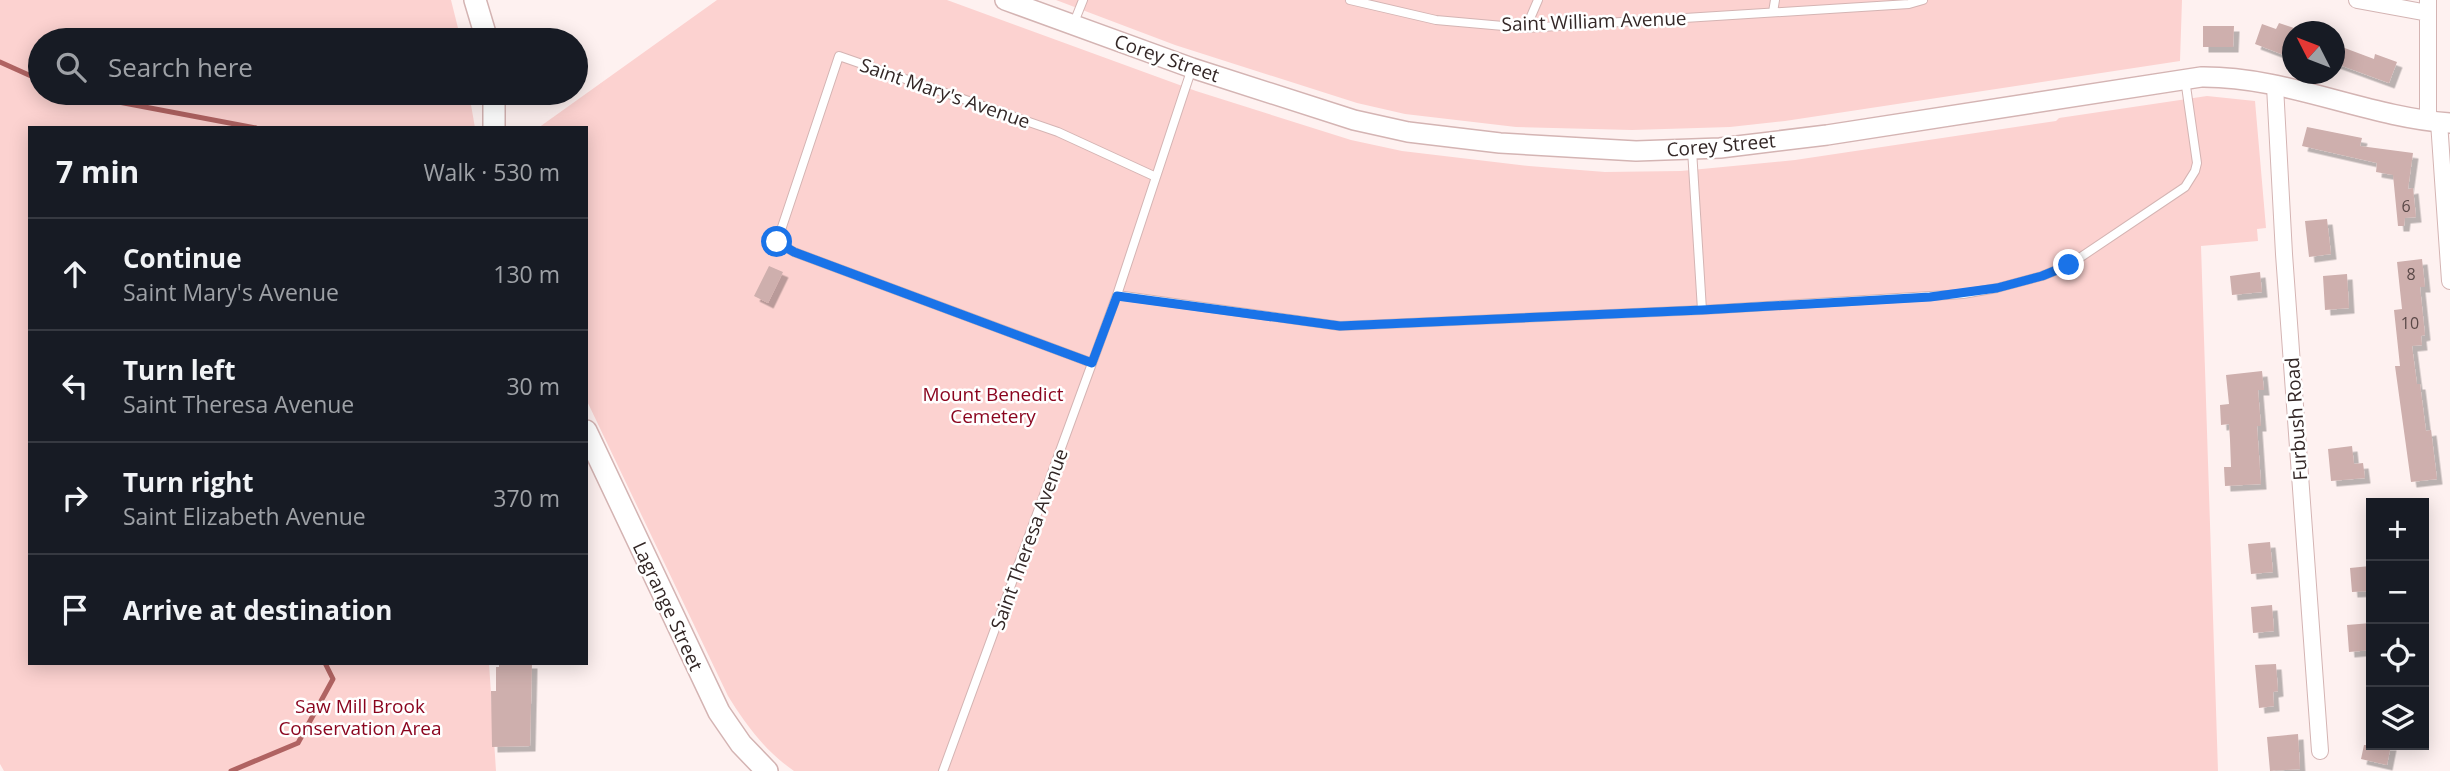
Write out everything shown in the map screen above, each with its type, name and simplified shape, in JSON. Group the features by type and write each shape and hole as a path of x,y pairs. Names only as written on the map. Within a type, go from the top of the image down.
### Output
{"main road":[{"path":"475,0 483,28"},
{"path":"494,105 494,126"},
{"name":"Lagrange Street","path":"588,435 713,701 733,733 767,771"}],"street":[{"name":"Corey Street","path":"1005,0 1192,68 1326,111 1408,132 1469,141 1625,150 1692,150 1827,135 2185,79 2227,77 2393,115 2439,122"},
{"path":"2357,0 2428,6 2450,281"},
{"name":"Furbush Road","path":"2275,86 2284,254 2320,751"}],"lane":[{"path":"1073,25 1083,0"},
{"name":"Saint William Avenue","path":"1350,0 1436,20 1526,28 1909,4 1923,0"},
{"path":"1526,28 1538,0"},
{"path":"1773,12 1775,0"},
{"name":"Saint Mary's Avenue","path":"1092,363 794,252 777,242 839,56 1058,132 1156,177"},
{"name":"Saint Theresa Avenue","path":"943,771 1117,296 1192,68"},
{"path":"1117,296 1340,326 1702,310 1963,294 1997,288 2042,276 2069,265 2179,193 2191,180 2197,156 2185,79"},
{"path":"1692,150 1702,310"}],"green space":[{"name":"Saw Mill Brook Conservation Area","path":"0,0 451,0 458,28 28,28 28,105 471,105 475,126 28,126 28,665 489,665 496,771 4,771 0,764"},
{"name":"Mount Benedict Cemetery","path":"717,0 947,0 1196,91 1351,140 1402,151 1605,172 1681,171 1795,160 2207,96 2255,101 2266,228 2257,229 2258,241 2201,246 2218,771 794,771 757,737 728,696 588,403 588,126 541,126 570,105 588,105 588,92"},
{"path":"1056,0 2182,0 2180,61 1785,121 1730,127 1632,130 1516,127 1405,114 1357,103 1175,45"}],"building":[{"path":"2279,23 2282,24 2282,54 2255,44 2262,24 2276,29"},
{"path":"2203,26 2234,26 2233,47 2203,47"},
{"path":"2345,48 2374,59 2375,54 2397,62 2389,83 2345,67"},
{"path":"2307,127 2362,138 2360,146 2413,153 2408,189 2413,188 2416,217 2405,218 2404,226 2398,226 2393,175 2376,172 2377,163 2302,146"},
{"path":"2327,219 2331,254 2309,257 2305,221"},
{"path":"2422,259 2425,287 2420,287 2425,335 2421,336 2422,345 2412,346 2426,431 2431,430 2437,479 2411,482 2395,366 2400,366 2394,310 2402,309 2397,262"},
{"path":"769,266 783,272 768,303 754,296"},
{"path":"2260,272 2262,292 2232,295 2230,276"},
{"path":"2347,274 2349,308 2325,310 2323,276"},
{"path":"2262,371 2264,390 2258,390 2261,426 2257,426 2261,484 2225,486 2224,467 2231,467 2229,424 2221,425 2220,405 2229,404 2226,375"},
{"path":"2352,446 2354,464 2363,463 2365,478 2331,481 2328,449"},
{"path":"2270,542 2273,572 2251,574 2248,544"},
{"path":"2366,566 2366,591 2352,592 2350,568"},
{"path":"2272,605 2274,631 2253,633 2251,607"},
{"path":"2366,623 2366,650 2349,652 2347,625"},
{"path":"2276,664 2278,691 2273,692 2274,706 2259,708 2255,665"},
{"path":"532,665 530,746 492,747 491,691 496,691 496,667"},
{"path":"2298,734 2300,769 2270,771 2267,737"},
{"path":"2364,745 2366,750 2390,750 2387,765 2361,759"}],"waterway":[{"path":"0,62 28,75"},
{"path":"134,105 245,126"},
{"path":"231,771 298,743 333,679 326,665"}],"route":[{"path":"777,242 794,252 1092,363 1117,296 1340,326 1930,297 1997,288 2058,271 2069,265"}]}
